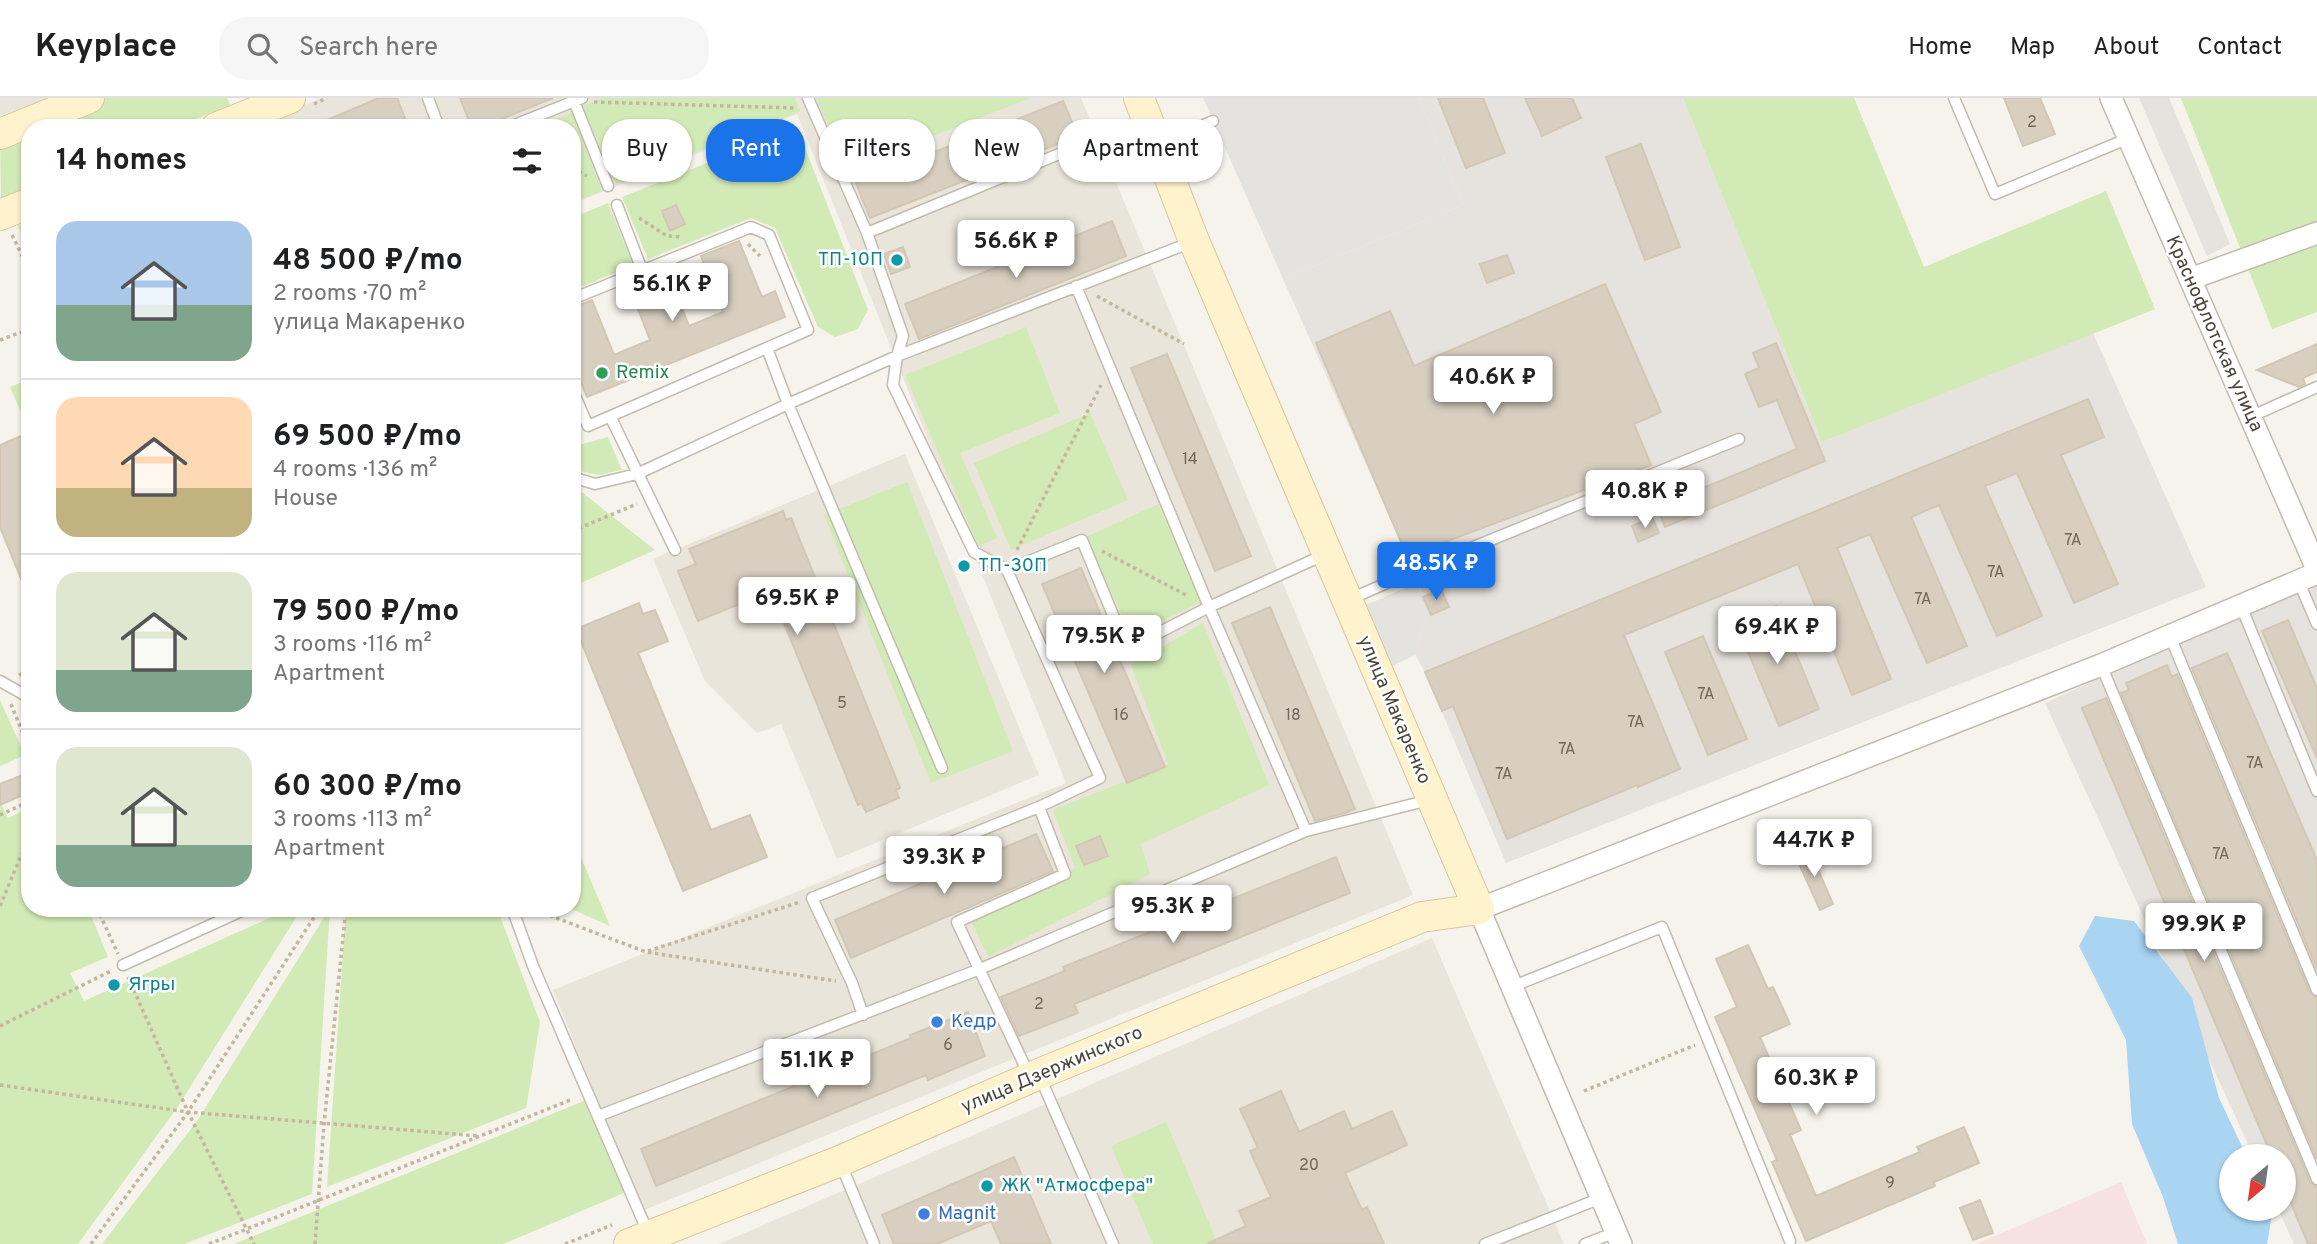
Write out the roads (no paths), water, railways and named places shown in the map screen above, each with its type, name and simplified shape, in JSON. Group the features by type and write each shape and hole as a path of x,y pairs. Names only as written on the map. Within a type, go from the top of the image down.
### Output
{"street":[{"path":"37,119 89,98"},
{"path":"238,119 290,98"},
{"name":"улица Макаренко","path":"1139,98 1147,119"},
{"name":"Краснофлотская улица","path":"2111,98 2250,416 2311,574"},
{"path":"0,134 21,126"},
{"name":"улица Макаренко","path":"1171,182 1326,554 1348,600 1379,679 1618,1238"},
{"path":"5,224 21,211"},
{"path":"2190,279 2317,233"},
{"path":"1479,909 2101,665 2311,574"},
{"name":"улица Дзержинского","path":"639,1239 840,1161 1035,1076 1422,917 1479,909"}],"lane":[{"path":"428,98 436,119"},
{"path":"1954,98 1995,194 2129,138"},
{"path":"529,119 578,99 608,186"},
{"path":"810,103 867,233 904,336 897,356 893,385 974,552 1007,570 1100,778 1039,807 813,898 852,983 863,1015"},
{"path":"867,233 1058,154"},
{"path":"617,205 642,271"},
{"path":"581,295 751,227 769,234 808,330 611,418 588,426 581,409"},
{"path":"581,480 595,484 637,474 897,356 1194,241"},
{"path":"1076,286 1209,607 1306,831"},
{"path":"767,348 788,404 943,768"},
{"path":"2250,416 2317,387"},
{"path":"611,418 675,550"},
{"path":"1348,600 1739,439"},
{"path":"1007,570 1082,540 1127,649 1209,607 1326,554"},
{"path":"2311,574 2317,624"},
{"path":"2241,606 2317,790"},
{"path":"2170,636 2317,990"},
{"path":"2101,665 2317,1179"},
{"path":"1,682 21,693"},
{"path":"598,1116 980,969 1306,831 1432,799"},
{"path":"1039,807 1065,874 957,922 1035,1076 1113,1244"},
{"path":"122,965 228,917"},
{"path":"515,917 533,966 598,1116 639,1239"},
{"path":"1511,987 1662,927 1790,1241"},
{"path":"840,1161 874,1244"},
{"path":"1485,1244 1601,1198"},
{"path":"1585,1244 1618,1238"}],"water":[{"path":"2095,916 2134,921 2192,998 2219,1098 2241,1144 2219,1144 2219,1222 2271,1222 2267,1244 2178,1244 2163,1197 2132,1124 2126,1040 2079,946"}],"place":[{"name":"ТП-10П","path":"897,260"},
{"name":"Remix","path":"602,373"},
{"name":"ТП-30П","path":"964,566"},
{"name":"Ягры","path":"114,985"},
{"name":"Кедр","path":"937,1022"},
{"name":"ЖК \"Атмосфера\"","path":"987,1186"},
{"name":"Magnit","path":"924,1214"}]}
